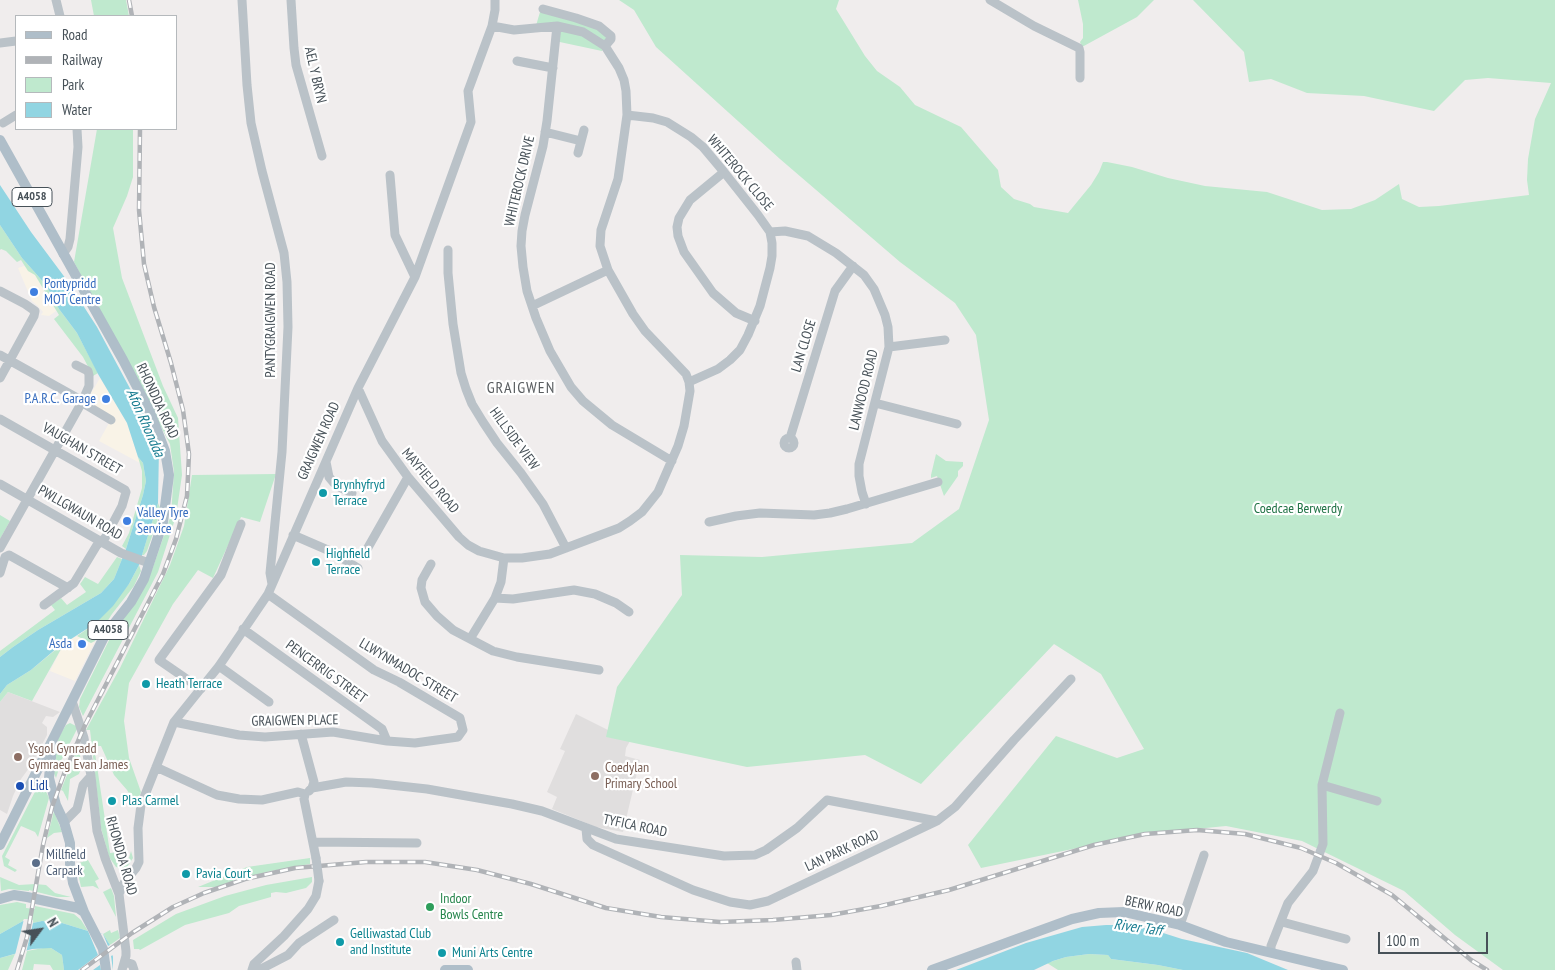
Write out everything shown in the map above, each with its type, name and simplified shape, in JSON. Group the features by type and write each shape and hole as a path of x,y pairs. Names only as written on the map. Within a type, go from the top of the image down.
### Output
{"main road":[{"name":"A4058","path":"0,140 63,254"},
{"name":"RHONDDA ROAD","path":"0,845 105,635 138,590 146,562 164,522 167,496 169,475 165,450 160,435 141,395 63,254"},
{"name":"A4058","path":"54,735 49,778 56,805 64,822 70,843 70,865 76,892 84,912"},
{"path":"0,899 14,896 26,897 78,908 84,912 103,949 106,970"},
{"name":"BERW ROAD","path":"932,970 1072,919 1124,912 1180,925 1226,942 1343,970"},
{"path":"445,970 468,970"}],"street":[{"path":"56,0 60,15"},
{"name":"PANTYGRAIGWEN ROAD","path":"242,0 251,123 284,253 287,282 288,327 282,443 270,573 272,584"},
{"name":"AEL Y BRYN","path":"290,0 296,65 322,156"},
{"name":"GRAIGWEN ROAD","path":"119,894 139,862 138,828 141,805 174,722 219,666 268,594 358,388 415,277 471,122 468,91 492,26 495,0"},
{"path":"990,0 1034,26 1079,48 1080,78"},
{"path":"543,9 599,26 611,36 611,39 605,46"},
{"path":"470,639 495,598 508,558 534,557 566,548 619,528 642,512 658,492 672,461 684,426 690,391 686,374 645,331 633,314 608,270 601,252 600,238 618,179 624,150 628,103 624,80 613,56 605,46 583,32 556,26 514,30 492,26"},
{"name":"WHITEROCK DRIVE","path":"556,26 545,132 522,231 523,267 532,306 550,351 571,387 582,401 612,425 672,461"},
{"path":"0,44 15,41"},
{"path":"517,61 553,68"},
{"name":"WHITEROCK CLOSE","path":"627,115 653,118 667,122 679,128 703,147 758,214 770,232 772,243 771,262 766,288 755,321 740,350 718,369 689,382"},
{"path":"3,122 15,116"},
{"path":"63,254 68,248 70,239 78,147 77,130"},
{"path":"578,153 584,130"},
{"path":"545,132 582,140"},
{"path":"724,172 690,200 679,218 678,236 684,252 713,293 736,313 755,321"},
{"path":"390,175 395,234 415,277"},
{"name":"LANWOOD ROAD","path":"770,232 785,232 808,236 836,252 864,275 880,302 888,327 889,347 859,464 859,476 866,504"},
{"name":"HILLSIDE VIEW","path":"448,250 452,315 461,373 472,404 482,422 543,504 566,548"},
{"name":"LAN CLOSE","path":"790,438 835,291 852,266"},
{"path":"532,306 608,270"},
{"path":"0,290 35,311 0,378"},
{"path":"889,347 945,340"},
{"path":"0,355 79,399 111,420"},
{"path":"0,548 82,402 89,386 88,371 76,364"},
{"name":"MAYFIELD ROAD","path":"358,388 382,441 408,478 460,537 478,551 508,558"},
{"path":"875,403 957,424"},
{"name":"VAUGHAN STREET","path":"0,419 125,490 122,506 105,538 101,541"},
{"path":"326,462 329,477 334,483 339,488 352,493"},
{"path":"366,551 408,478"},
{"path":"709,522 760,513 830,513 938,482"},
{"name":"PWLLGWAUN ROAD","path":"0,484 121,552 146,562"},
{"path":"201,689 159,660 221,575 241,524"},
{"path":"294,535 330,551 358,568"},
{"path":"44,605 74,583 101,541"},
{"path":"0,573 5,557 9,555 68,588"},
{"path":"431,564 422,580 421,588 425,602 453,630 493,651 599,670"},
{"path":"495,598 513,599 574,590 595,594 616,603 628,612"},
{"name":"LLWYNMADOC STREET","path":"268,594 374,670 399,682 460,718 463,730 458,737 415,743 387,741"},
{"name":"PENCERRIG STREET","path":"243,629 382,729 387,741"},
{"path":"219,666 269,702"},
{"name":"LAN PARK ROAD","path":"586,829 587,839 594,845 693,890 730,902 750,905 768,901 937,821 955,808 1014,740 1071,679"},
{"name":"RHONDDA ROAD","path":"72,701 84,738 91,776 97,831 109,870 119,894 126,950 123,966"},
{"path":"1271,952 1271,946 1288,904 1313,871 1323,844 1322,785 1340,713"},
{"path":"63,719 79,720"},
{"name":"GRAIGWEN PLACE","path":"174,722 239,735 265,737 333,732 387,741"},
{"path":"252,970 254,964 284,936 308,909 316,896 318,881 316,858 304,799 305,794 312,788 314,782 301,734"},
{"path":"156,767 217,795 239,799 262,800 298,792 305,794"},
{"path":"64,822 77,809 83,786 91,776"},
{"name":"TYFICA ROAD","path":"312,788 346,782 427,789 542,811 616,839 734,857 755,856 766,850 797,828 827,800 937,821"},
{"path":"1322,785 1377,801"},
{"path":"313,842 417,843"},
{"path":"1180,925 1204,855"},
{"path":"109,870 130,874"},
{"path":"257,970 288,955 299,943 334,920"},
{"path":"1282,922 1346,939"},
{"path":"123,966 132,964 134,970"}],"shaded area":[{"path":"24,266 35,275 56,311 49,316 41,315 43,312 32,301 18,268"},
{"path":"100,378 127,423 140,463 99,441 109,423 87,400"},
{"path":"77,636 91,643 95,641 75,681 50,671 65,642"},
{"name":"Ysgol Gynradd Gymraeg Evan James","path":"8,692 60,712 53,717 46,716 42,723 47,727 47,735 32,764 21,779 7,814 0,810 0,702"},
{"name":"Coedylan Primary School","path":"576,714 630,741 626,748 625,756 640,760 623,832 596,827 552,809 557,797 547,792 565,751 560,749"}],"green space":[{"path":"91,0 126,0 129,15 94,15"},
{"name":"Coedcae Berwerdy","path":"619,0 839,0 836,9 865,56 877,71 900,87 915,105 961,127 998,170 1001,187 1014,199 1034,207 1068,213 1091,185 1103,162 1132,167 1168,178 1205,186 1267,192 1322,210 1351,209 1375,200 1399,184 1402,199 1419,207 1529,195 1527,180 1528,159 1535,119 1551,83 1488,78 1465,80 1434,111 1364,96 1307,93 1271,79 1249,82 1244,52 1193,0 1555,0 1555,970 1503,970 1455,935 1404,891 1302,841 1226,826 1145,834 981,868 968,845 1056,736 1117,758 1144,749 1101,674 1054,644 921,784 865,755 747,767 606,737 617,687 682,595 680,555 762,557 912,543 959,509 989,420 976,335 955,303 900,262 780,159 656,47 634,10"},
{"path":"1078,0 1154,0 1137,17 1082,47 1080,42 1083,38 1083,24"},
{"path":"543,9 576,18 611,36 602,51 555,41 557,27 535,29 540,12"},
{"path":"97,130 133,130 133,177 113,228 122,278 163,386 178,418 182,475 176,516 158,572 83,716 79,707 80,699 115,628 152,570 171,515 174,472 170,444 74,262"},
{"path":"0,225 22,258 46,285 59,309 77,333 98,373 93,376 83,357 54,319 59,315 35,275 28,271 21,260 17,262 6,251 0,250"},
{"path":"936,454 946,461 963,462 963,466 958,471 958,476 944,496 937,476 931,478"},
{"path":"138,457 143,463 146,481 126,549 122,546 129,533 142,488 142,471"},
{"path":"276,474 260,522 241,517 213,578 198,570 173,604 129,683 124,721 129,758 141,792 136,805 127,790 114,775 101,746 94,746 110,853 120,852 121,845 123,849 121,857 129,858 131,851 133,858 127,867 123,869 116,867 109,857 101,828 90,730 86,730 120,668 170,565 184,526 192,475"},
{"path":"158,503 160,508 157,522 147,551 142,555"},
{"path":"0,515 10,521 0,539"},
{"path":"117,557 122,559 114,579 101,593 38,630 0,657 0,651 55,610 51,605 61,598 67,605 86,592 80,584 85,577 98,584"},
{"path":"139,565 141,571 134,586 112,614 95,641 91,643 77,636 96,623 129,584"},
{"path":"65,642 32,701 8,692 0,702 0,694 7,685 31,670"},
{"path":"70,723 78,727 62,759 56,778 53,771 58,738 66,725"},
{"path":"78,747 82,765 79,774 70,779 68,801 61,790"},
{"path":"41,780 49,798 38,837 35,832 21,826 5,857 10,860 8,865 17,870 15,872 4,866 2,856"},
{"path":"54,811 62,832 54,833 47,838"},
{"path":"310,858 310,864 242,878 217,887 198,887 247,867"},
{"path":"88,860 99,879 95,881 99,889 93,886 81,887 76,864"},
{"path":"0,877 19,885 46,885 55,893 71,897 57,897 29,890 9,889 1,891"},
{"path":"312,877 312,882 306,888 286,893 271,893 271,897 239,906 229,913 185,925 140,950 134,949 133,940 176,914 225,896 266,885"},
{"path":"111,888 114,896 116,917 103,892"},
{"path":"17,902 26,904 26,908 35,909 35,906 74,914 81,920 88,931 62,923 42,921 33,923 33,920 24,919 0,934 0,905"},
{"path":"110,930 111,933 118,930 120,938 110,945 103,934"},
{"path":"51,948 62,955 64,970 53,970 50,965 34,964 33,970 22,970 27,951"},
{"path":"15,954 8,970 0,970 0,958"},
{"path":"1089,954 1108,955 1111,959 1183,970 1058,970 1047,963 1066,957"}],"water":[{"name":"Afon Rhondda","path":"0,185 97,327 148,422 159,447 158,503 139,565 129,584 113,606 96,623 57,648 31,670 7,685 0,694 0,657 38,630 101,593 114,579 126,549 146,481 143,463 138,457 127,423 98,374 77,333 59,309 46,285 22,258 0,225"},
{"path":"23,921 62,923 103,934 110,945 113,957 113,970 64,970 62,955 51,948 32,949 0,958 0,934"},
{"name":"River Taff","path":"1130,925 1182,939 1247,953 1288,970 1183,970 1111,959 1108,955 1089,954 1066,957 1034,970 956,970 1026,943 1082,927"}],"pier":[{"path":"24,919 33,920 33,923 26,953 17,956 15,955"},
{"path":"88,931 103,934 108,946 112,944 115,954 111,956 113,970 101,970 100,965 93,970 78,970 98,955"}],"railway":[{"path":"129,0 132,15"},
{"path":"17,970 27,937 43,845 52,807 85,725 163,574 176,539 187,496 189,454 183,410 144,264 139,210 140,130"},
{"path":"82,970 132,933 173,907 204,893 245,879 295,868 366,862 425,862 477,870 531,884 606,908 661,917 720,922 773,920 831,915 881,906 949,890 1094,845 1145,834 1197,830 1245,834 1301,848 1336,863 1392,895 1471,960 1487,970"}],"place":[{"name":"Pontypridd MOT Centre","path":"34,292"},
{"name":"P.A.R.C. Garage","path":"106,399"},
{"name":"Brynhyfryd Terrace","path":"323,493"},
{"name":"Valley Tyre Service","path":"127,521"},
{"name":"Highfield Terrace","path":"316,562"},
{"name":"Asda","path":"82,644"},
{"name":"Heath Terrace","path":"146,684"},
{"name":"Ysgol Gynradd Gymraeg Evan James","path":"18,757"},
{"name":"Coedylan Primary School","path":"595,776"},
{"name":"Lidl","path":"20,786"},
{"name":"Plas Carmel","path":"112,801"},
{"name":"Millfield Carpark","path":"36,863"},
{"name":"Pavia Court","path":"186,874"},
{"name":"Indoor Bowls Centre","path":"430,907"},
{"name":"Gelliwastad Club and Institute","path":"340,942"},
{"name":"Muni Arts Centre","path":"442,953"}],"district":[{"name":"GRAIGWEN","path":"521,388"}]}
